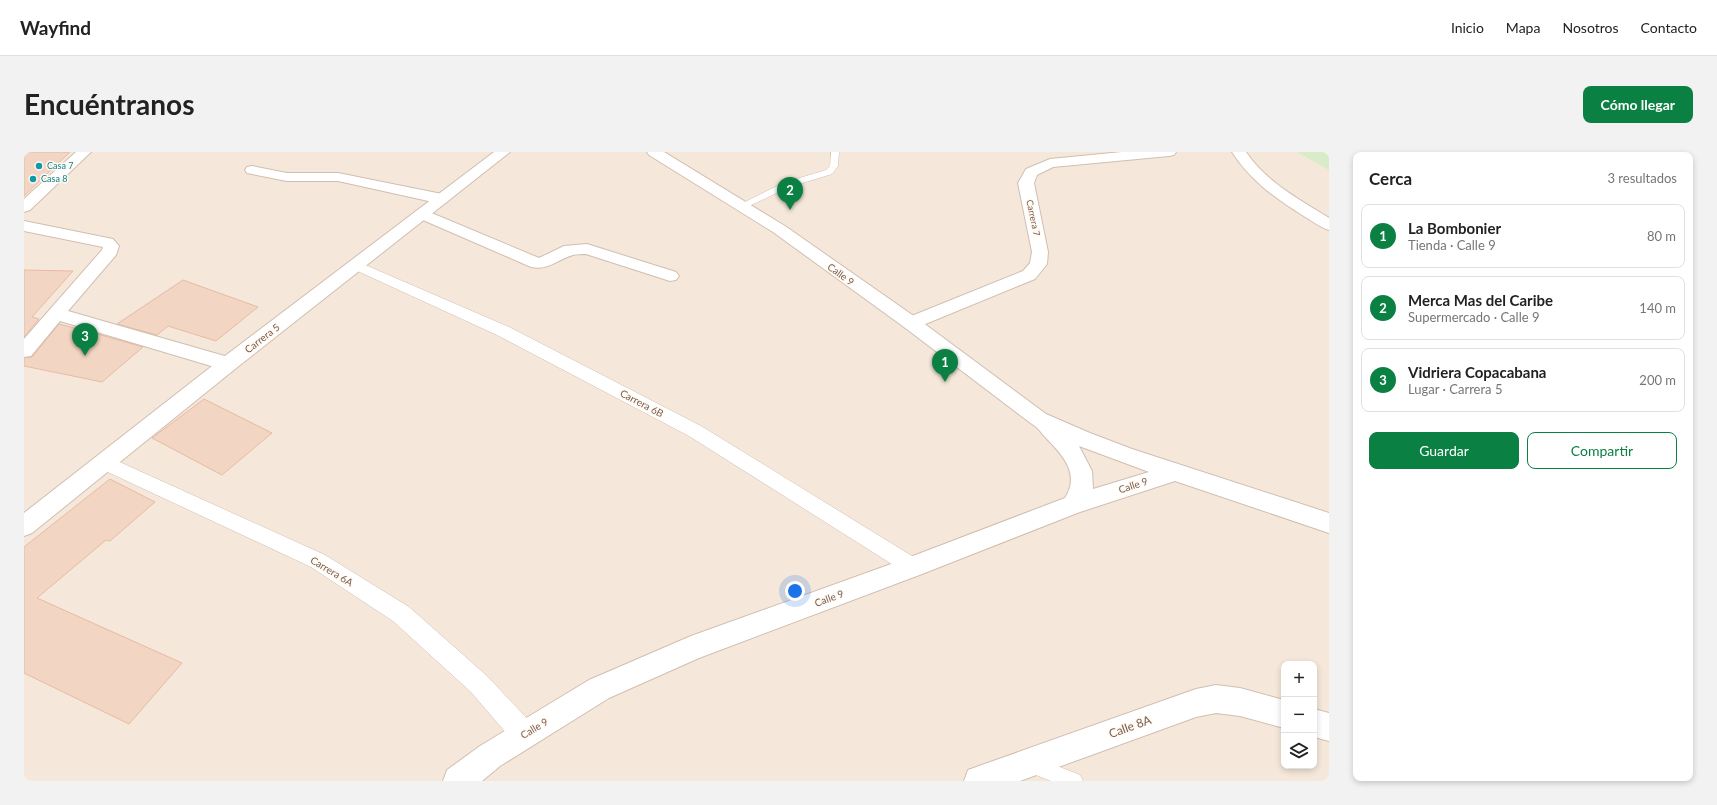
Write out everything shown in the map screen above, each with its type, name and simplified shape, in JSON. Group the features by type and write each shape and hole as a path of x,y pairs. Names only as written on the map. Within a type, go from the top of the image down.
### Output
{"street":[{"path":"24,207 84,152"},
{"name":"Carrera 5","path":"24,526 228,364 503,152"},
{"name":"Calle 9","path":"654,152 779,229 910,323 1039,419 1082,439 1124,455 1329,523"},
{"name":"Carrera 7","path":"910,323 1029,275 1038,264 1040,252 1026,183 1031,172 1050,163 1169,152"},
{"path":"1239,152 1253,170 1276,190 1329,225"},
{"path":"252,170 286,177 338,177 442,199"},
{"path":"422,214 537,262 545,262 570,250 587,249 670,276"},
{"path":"24,226 107,242 111,246 110,251 24,351"},
{"name":"Carrera 6B","path":"356,265 503,332 695,431 913,567"},
{"path":"56,314 228,364"},
{"path":"1039,419 1066,445 1079,466 1082,479 1082,490 1073,505"},
{"name":"Carrera 6A","path":"104,462 318,561 401,614 480,684 524,734"},
{"name":"Calle 9","path":"458,781 490,756 598,689 691,648 913,567 1073,505 1175,472"},
{"name":"Calle 8A","path":"979,781 1196,703 1216,699 1240,702 1281,713"},
{"path":"1317,724 1329,727"}],"lane":[{"path":"742,206 786,185 829,172 834,166 835,152"},
{"path":"1028,763 1074,781"}],"shaded area":[{"path":"24,152 1329,152 1329,781 24,781"}],"green space":[{"path":"1297,152 1329,152 1329,170"}],"building":[{"path":"24,152 70,152 24,196"},
{"path":"24,270 73,271 32,317 39,319 24,337"},
{"path":"183,280 258,307 216,341 168,326 157,335 117,324"},
{"path":"59,324 143,347 102,382 24,366 24,358 32,357"},
{"path":"204,399 272,433 222,475 152,438"},
{"path":"110,479 155,502 110,541 106,540 37,598 182,663 129,724 24,673 24,547"}],"place":[{"name":"Casa 7","path":"39,166"},
{"name":"Casa 8","path":"33,179"},
{"name":"Merca Mas del Caribe","path":"790,210"},
{"name":"Vidriera Copacabana","path":"85,356"},
{"name":"La Bombonier","path":"945,382"}]}
